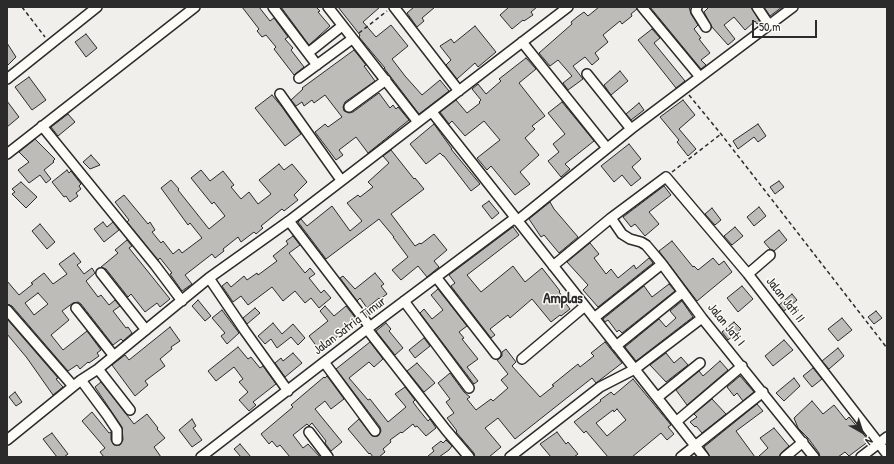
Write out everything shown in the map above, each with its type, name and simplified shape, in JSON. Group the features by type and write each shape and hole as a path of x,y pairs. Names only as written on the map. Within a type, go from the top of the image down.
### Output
{"street":[{"path":"7,79 97,7"},
{"path":"7,154 195,7"},
{"path":"273,7 317,65"},
{"path":"328,7 418,122"},
{"path":"7,440 73,386 98,369 209,278 288,222 341,180 432,112 522,42 558,10 568,7"},
{"path":"642,7 700,77"},
{"path":"697,7 696,11 706,27"},
{"path":"757,7 769,24"},
{"name":"Jalan Satria Timur","path":"201,457 368,328 516,219 683,89 793,7"},
{"path":"397,8 459,91"},
{"path":"308,53 342,26"},
{"path":"299,78 352,39"},
{"path":"522,42 608,148"},
{"path":"586,74 631,129"},
{"path":"349,107 386,80"},
{"path":"280,94 341,180"},
{"path":"432,112 704,457"},
{"path":"42,126 155,264 182,300"},
{"path":"553,266 611,218 666,177"},
{"name":"Jalan Jati II","path":"666,177 748,274 887,454"},
{"name":"Jalan Jati I","path":"611,218 622,234 630,240 641,242 646,245 702,318 814,457"},
{"path":"288,222 446,430 469,457"},
{"path":"748,274 770,255"},
{"path":"594,318 662,264"},
{"path":"101,273 146,330"},
{"path":"436,277 496,354"},
{"path":"209,278 288,391"},
{"path":"616,346 683,292"},
{"path":"404,301 469,388"},
{"path":"522,359 585,306"},
{"path":"76,308 114,356"},
{"path":"7,310 73,386"},
{"path":"510,457 600,387 635,369 702,318"},
{"path":"324,362 375,431"},
{"path":"658,397 700,363"},
{"path":"677,421 742,366"},
{"path":"98,369 130,410"},
{"path":"81,380 117,430 117,440"},
{"path":"680,457 763,392"},
{"path":"310,432 328,457"},
{"path":"861,457 887,437"},
{"path":"786,457 803,442"}],"path":[{"path":"22,7 51,45"},
{"path":"352,39 397,8"},
{"path":"683,89 721,134 887,348"},
{"path":"666,177 721,134"}],"building":[{"path":"242,7 259,7 270,21 274,18 288,37 285,39 293,48 291,50 304,67 294,75 274,49 276,47 266,35 262,37 257,31 259,29"},
{"path":"281,7 316,7 320,11 318,12 330,26 309,45"},
{"path":"338,7 380,7 363,22 376,37 391,25 408,46 392,59 405,76 422,95 440,80 449,91 419,114 385,68 359,37 360,35"},
{"path":"414,7 435,7 422,18 424,21 417,27 407,13"},
{"path":"509,7 537,7 531,12 533,15 524,21 523,20 512,29 500,15"},
{"path":"599,7 636,7 637,9 631,14 632,16 622,24 620,21 603,35 608,42 595,53 599,59 592,65 585,57 573,66 583,79 568,90 563,83 572,76 558,60 550,66 539,53 572,24 571,22 577,17 584,12 588,16"},
{"path":"650,7 689,7 691,14 698,25 694,29 701,38 699,39 710,53 701,60 706,65 701,69"},
{"path":"709,7 751,7 760,22 757,24 755,21 745,30 734,17 724,25 735,39 728,45 712,27 704,12"},
{"path":"764,7 782,7 770,16"},
{"path":"475,26 496,52 478,67 475,63 457,79 446,65 451,60 440,46 451,39 454,43"},
{"path":"652,29 660,38 654,43 685,81 676,88 638,40"},
{"path":"86,34 97,48 86,57 75,42"},
{"path":"7,43 16,57 7,66"},
{"path":"354,50 366,65 364,66 375,81 345,102 343,107 344,111 349,113 353,112 379,93 390,108 393,105 396,109 398,107 409,120 368,153 356,137 339,150 343,155 336,160 315,132 325,124 328,127 342,117 325,95 314,103 312,100 304,106 302,102 296,106 291,100 303,89 302,88"},
{"path":"526,58 536,69 519,83 545,116 532,126 535,129 525,138 539,155 520,172 530,184 515,195 491,166 487,170 477,158 500,140 484,121 465,136 452,121 449,124 440,112 456,100 467,113 480,103 479,102 481,100 472,89 478,84 486,94 501,81 499,79"},
{"path":"620,71 628,81 611,95 604,85"},
{"path":"29,77 46,100 32,110 15,87"},
{"path":"272,95 301,134 285,146 255,108"},
{"path":"683,100 695,115 679,129 696,149 688,156 677,142 679,140 660,117"},
{"path":"7,101 19,117 7,127"},
{"path":"562,102 594,141 565,164 570,169 561,177 548,161 559,152 553,144 565,134 548,113"},
{"path":"639,103 644,110 631,120 626,114"},
{"path":"68,114 75,122 58,136 51,127"},
{"path":"434,124 451,149 480,184 471,191 444,156 440,153 426,164 410,144"},
{"path":"758,124 766,136 758,142 754,137 738,149 733,141"},
{"path":"35,139 55,159 53,161 54,162 44,170 51,179 46,183 40,175 29,183 18,170 29,162 19,152"},
{"path":"629,144 641,159 632,167 641,178 631,186 622,175 614,182 601,166"},
{"path":"391,150 424,189 391,214 415,246 420,243 421,244 434,234 447,250 434,261 439,267 427,277 418,266 401,280 392,270 408,257 379,219 326,259 298,222 301,219 307,226 332,206 350,231 362,221 347,203 358,195 360,197 373,187 368,182 389,163 383,156"},
{"path":"91,155 100,165 90,169 83,162"},
{"path":"279,164 284,170 292,164 307,182 294,195 298,200 284,211 282,209 261,226 263,228 256,234 254,232 241,242 238,237 223,249 224,251 215,258 212,254 185,275 192,284 182,291 170,274 172,273 160,258 158,260 127,222 129,220 115,202 124,195 148,224 150,222 155,230 152,232 161,243 163,241 173,254 179,249 182,253 202,238 190,223 188,225 161,188 171,180 209,229 225,216 214,202 212,204 191,178 201,170 210,181 223,171 234,185 231,187 241,199 249,192 258,204 271,194 259,180"},
{"path":"67,170 69,173 71,171 81,184 79,186 81,189 76,193 78,196 70,202 52,182"},
{"path":"779,181 784,187 775,194 770,187"},
{"path":"21,182 37,197 26,208 12,194 15,192 12,189"},
{"path":"664,186 671,195 649,212 659,224 645,236 635,224 631,227 623,217"},
{"path":"489,201 499,213 492,219 482,206"},
{"path":"550,202 554,209 578,237 559,253 544,235 541,237 529,219"},
{"path":"759,207 766,216 754,226 747,217"},
{"path":"712,208 721,220 715,225 705,214"},
{"path":"103,222 107,227 113,222 119,230 104,242 94,229"},
{"path":"40,224 55,242 47,249 32,231"},
{"path":"513,227 519,235 467,275 481,292 513,266 525,282 542,268 560,291 559,292 566,300 564,301 570,309 551,322 532,299 510,318 508,315 490,329 495,335 491,338 451,286 455,283 449,275"},
{"path":"735,227 743,236 732,245 724,236"},
{"path":"779,230 787,240 774,251 764,242"},
{"path":"293,236 300,245 289,253 305,273 310,268 315,274 309,278 321,293 324,290 331,298 319,308 311,298 305,303 295,291 283,301 272,287 248,305 241,296 233,302 222,286 227,282 231,287 244,276 247,280 257,273 258,275 277,261 273,256 288,244 286,241"},
{"path":"127,240 132,246 129,248 170,299 160,307 157,303 145,312 131,294 128,297 106,269 101,267 118,253 115,250"},
{"path":"672,241 693,267 694,266 698,270 713,258 719,265 724,261 732,272 697,301 659,251"},
{"path":"590,243 599,254 594,258 606,274 611,269 618,278 634,265 636,269 649,258 653,263 598,307 583,290 588,285 567,262"},
{"path":"74,253 81,262 77,265 84,274 92,268 95,273 86,281 98,297 101,295 109,305 115,300 120,306 113,311 126,328 128,327 132,333 123,341 121,339 113,345 81,304 78,302 73,303 62,311 69,320 51,335 63,350 87,331 101,350 97,353 99,356 89,363 88,362 80,369 77,365 68,371 12,306 7,304 7,281 19,295 44,273 53,284 67,274 59,264","holes":["38,293 48,304 34,315 25,303"]},
{"path":"375,273 384,284 381,286 387,294 380,299 379,298 367,308 360,298 357,301 340,278 343,276 355,289"},
{"path":"669,284 675,291 622,333 619,330 617,332 608,320 605,322 603,319 644,286 652,297"},
{"path":"742,286 753,299 738,312 727,298"},
{"path":"438,289 467,326 459,332 464,338 462,339 478,359 467,367 478,381 474,384 420,313 424,309 432,319 443,310 431,295"},
{"path":"792,294 797,300 784,311 779,305"},
{"path":"198,300 211,316 205,321 192,306"},
{"path":"682,301 693,317 636,361 625,347 659,319 666,327 676,318 670,311"},
{"path":"325,306 334,316 346,306 357,320 320,351 309,336 328,321 320,311"},
{"path":"255,308 260,313 247,324 243,318"},
{"path":"222,310 239,333 227,344 221,336 225,333 212,318"},
{"path":"876,311 882,318 874,324 868,317"},
{"path":"842,318 852,330 838,341 828,329"},
{"path":"7,319 58,378 56,379 63,387 53,395 27,358 7,334"},
{"path":"734,322 741,329 728,340 722,332"},
{"path":"273,323 282,334 293,324 305,338 298,345 291,337 277,348 271,339 265,344 258,336"},
{"path":"386,323 391,329 389,331 403,348 395,355 376,331"},
{"path":"170,327 180,341 171,347 172,349 160,359 165,366 145,381 148,385 135,396 112,365 125,355 129,360"},
{"path":"424,338 430,346 415,358 409,350"},
{"path":"784,340 793,350 773,366 765,356"},
{"path":"370,342 383,359 374,367 369,362 349,378 368,400 370,399 388,422 406,407 395,394 405,387 415,400 413,402 419,410 428,421 430,419 436,428 426,436 417,426 415,427 413,424 390,440 391,442 383,449 385,452 379,457 373,457 370,453 369,454 348,429 359,419 372,436 378,436 381,431 380,427 336,369"},
{"path":"605,342 622,363 596,383 592,378 515,439 498,418 485,428 501,447 489,457 475,457 474,453 456,432 457,431 447,418 454,413 446,402 450,399 438,383 450,373 464,392 470,397 467,399 476,410 491,399 493,401 508,388 501,380 508,374 497,360 502,356 502,352 506,349 516,362 512,366 540,397 578,364 580,367 594,356 591,353"},
{"path":"238,347 248,359 251,357 260,368 263,366 276,384 253,402 256,405 249,411 239,400 248,392 239,382 243,379 234,367 216,381 208,371"},
{"path":"838,348 844,356 829,369 822,361"},
{"path":"293,353 302,363 285,377 275,363 281,358 283,361"},
{"path":"666,353 674,363 681,357 688,365 666,382 650,365"},
{"path":"720,361 728,370 687,405 676,390 699,371 703,376"},
{"path":"417,363 435,383 424,392 407,371"},
{"path":"813,368 822,379 812,387 803,376"},
{"path":"327,376 344,399 331,409 325,401 315,409 342,442 331,451 325,443 326,441 312,423 309,426 307,424 293,435 303,448 308,444 320,457 290,457 280,445 277,447 272,441 269,444 261,434 293,407 291,405"},
{"path":"740,376 754,392 743,401 737,393 734,396 727,387"},
{"path":"794,378 800,386 784,401 776,393"},
{"path":"633,379 671,425 668,427 674,434 667,440 661,433 632,457 608,457 586,431 584,433 574,422 611,392 614,395","holes":["617,409 626,420 607,436 596,423 613,410 614,412"]},
{"path":"101,382 134,424 147,414 165,438 154,447 161,457 104,457 100,452 105,448 82,421 92,412 109,433 111,432 111,440 114,445 120,445 123,440 122,427 95,387"},
{"path":"15,392 22,402 16,406 9,397"},
{"path":"712,399 726,414 702,433 690,422 697,417 694,414"},
{"path":"812,401 823,414 834,405 846,420 849,417 869,441 849,456 845,452 838,457 820,457 819,453 808,438 798,428 794,418"},
{"path":"757,404 763,411 736,431 755,457 710,457 704,447"},
{"path":"192,419 196,426 193,428 202,440 192,447 179,430"},
{"path":"774,428 789,446 781,453 779,457 758,457 768,448 760,438"},
{"path":"557,432 566,444 568,442 578,454 574,457 551,457 540,444"},
{"path":"52,433 68,454 64,457 57,457 43,439"},
{"path":"446,440 452,446 449,450 439,457 427,457 434,451 432,448 441,441 443,443"},
{"path":"240,444 251,457 241,457 234,449"}],"district":[{"name":"Amplas","path":"563,299"}]}
